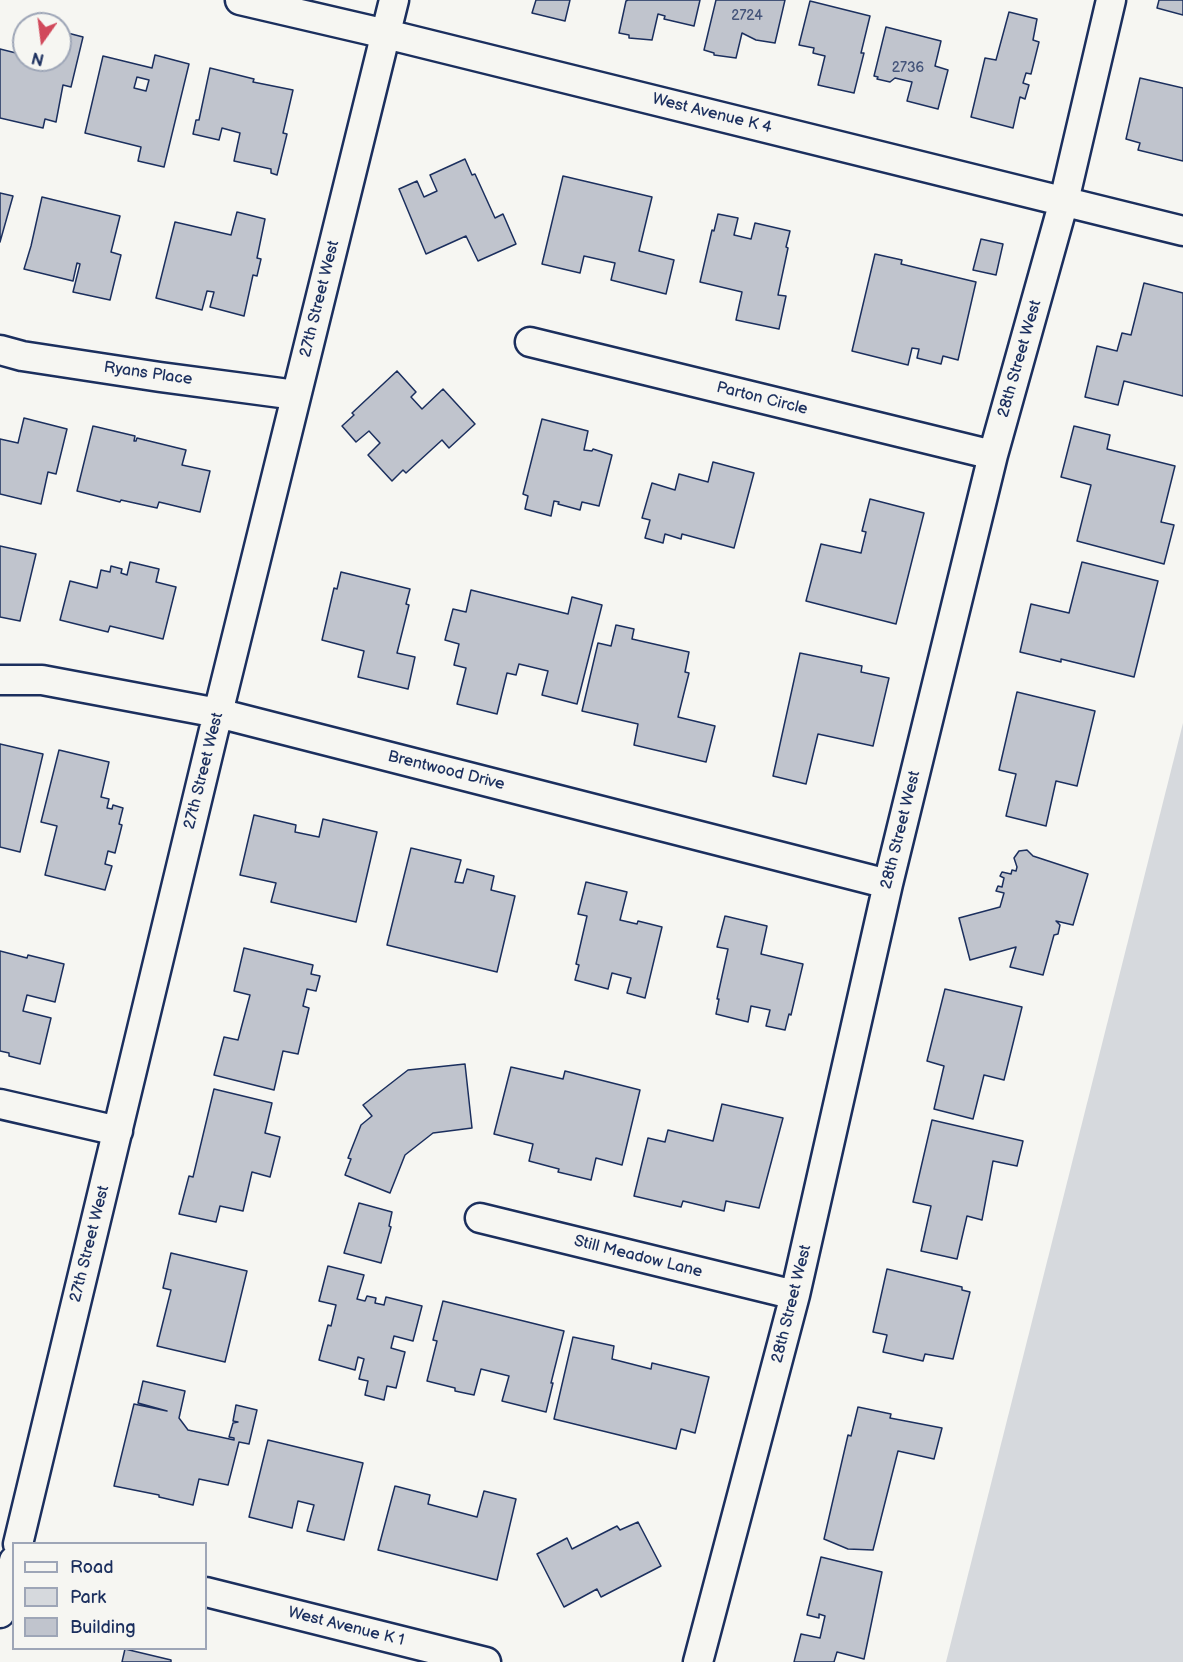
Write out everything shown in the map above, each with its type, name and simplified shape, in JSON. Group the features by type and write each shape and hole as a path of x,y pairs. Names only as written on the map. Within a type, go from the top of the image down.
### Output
{"street":[{"name":"West Avenue K 4","path":"240,0 1183,231"},
{"name":"27th Street West","path":"18,1542 218,713 394,0"},
{"name":"28th Street West","path":"698,1662 795,1295 888,884 993,455 1064,201 1111,0"},
{"name":"Parton Circle","path":"530,342 993,455"},
{"name":"Ryans Place","path":"0,350 21,356 297,395"},
{"name":"Brentwood Drive","path":"0,680 42,680 218,713 888,884"},
{"path":"0,1104 118,1131"},
{"name":"Still Meadow Lane","path":"480,1218 795,1295"},
{"path":"0,1613 12,1568"},
{"name":"West Avenue K 1","path":"207,1592 486,1662"}],"green space":[{"path":"1183,723 1183,1662 946,1662"}],"building":[{"path":"536,0 570,0 565,21 532,13"},
{"path":"628,0 700,0 694,26 664,19 665,16 658,14 652,40 629,38 629,35 619,33"},
{"path":"716,0 785,0 775,43 756,40 742,33 736,58 714,55 704,50"},
{"path":"1159,0 1183,0 1183,15 1157,8"},
{"path":"810,1 870,16 854,93 818,85 825,56 813,53 814,48 799,45"},
{"path":"1009,12 1037,19 1033,40 1039,42 1031,74 1026,73 1023,83 1029,85 1025,99 1020,97 1013,128 971,117 985,58 996,60"},
{"path":"886,27 941,41 935,66 948,70 938,109 907,101 912,82 895,78 890,82 874,76"},
{"path":"72,34 83,37 71,87 63,85 56,122 45,119 43,128 0,118 0,49 12,52 12,72 72,72"},
{"path":"155,55 189,64 164,167 138,161 141,147 85,133 103,56 152,68","holes":["137,77 149,80 146,91 134,88"]},
{"path":"210,68 254,79 253,82 293,90 283,133 287,134 277,175 271,173 271,169 234,161 240,133 222,128 219,140 193,134 196,120 199,120"},
{"path":"1140,78 1183,88 1183,161 1138,150 1140,143 1126,139"},
{"path":"465,159 472,175 475,174 495,218 503,214 516,244 478,261 466,236 426,254 399,189 417,181 424,197 437,191 430,175"},
{"path":"563,176 652,197 639,251 674,260 666,294 611,280 615,263 584,256 580,273 542,264"},
{"path":"0,193 13,196 0,242"},
{"path":"42,197 120,216 111,252 121,255 110,300 73,292 80,264 77,263 73,281 24,269"},
{"path":"237,212 265,219 257,258 261,259 257,276 253,275 244,316 210,307 214,292 207,291 202,310 156,298 175,222 231,235"},
{"path":"718,214 738,218 734,235 751,239 755,223 790,231 778,295 786,296 779,329 736,320 742,292 700,282"},
{"path":"981,239 1003,244 996,275 973,270"},
{"path":"875,254 902,260 901,264 976,282 958,360 943,356 941,364 917,358 919,349 912,348 908,365 852,351"},
{"path":"1144,283 1183,293 1183,396 1124,381 1118,405 1085,397 1097,346 1117,351 1122,333 1131,335"},
{"path":"397,371 416,392 411,397 422,409 443,389 475,424 449,448 442,440 406,473 403,470 392,481 368,455 380,443 369,431 356,442 342,426 354,415 352,413"},
{"path":"24,418 67,429 56,474 48,472 41,504 0,494 0,439 18,443"},
{"path":"542,419 588,431 584,450 592,451 593,449 612,455 599,506 582,502 580,510 554,501 551,516 525,509 528,496 523,494"},
{"path":"93,426 135,436 134,441 137,438 186,450 182,465 210,471 200,512 159,502 157,508 121,500 120,502 77,491"},
{"path":"1074,426 1110,435 1107,449 1175,466 1161,522 1174,525 1164,564 1077,541 1091,485 1061,477"},
{"path":"713,462 754,473 734,548 682,534 681,539 665,534 663,543 645,538 650,520 642,518 652,483 675,490 679,474 708,482"},
{"path":"870,499 924,513 896,624 806,601 821,544 861,553 866,532 862,531"},
{"path":"0,546 36,554 20,621 0,617"},
{"path":"130,562 159,569 156,582 176,587 163,639 110,626 108,632 60,620 70,581 97,588 101,570 110,572 111,566 122,569 121,573 127,575"},
{"path":"1082,562 1158,581 1134,677 1061,659 1061,662 1020,652 1031,604 1069,613"},
{"path":"341,572 410,589 406,604 409,605 397,653 415,657 408,689 358,677 364,651 322,640 334,588 337,589"},
{"path":"471,590 568,614 572,597 602,605 577,704 542,695 548,671 519,664 516,675 507,673 497,714 457,704 466,668 454,665 459,644 445,640 453,609 466,612"},
{"path":"616,625 634,629 632,639 689,652 685,672 689,673 678,717 715,726 706,762 634,745 638,724 582,711 598,643 611,646"},
{"path":"800,653 862,666 861,672 889,678 873,746 818,734 806,784 773,776"},
{"path":"1017,692 1095,711 1077,786 1056,781 1046,826 1006,816 1016,774 999,770"},
{"path":"0,744 43,754 20,852 0,847"},
{"path":"59,750 109,762 101,797 109,799 107,808 112,809 113,805 123,808 119,824 122,825 115,853 108,851 105,864 112,866 105,890 45,875 57,826 41,822"},
{"path":"254,815 296,825 295,832 319,837 323,819 377,832 356,922 271,902 276,883 240,875"},
{"path":"411,848 461,860 455,882 463,883 467,869 494,876 491,890 515,896 497,972 387,945"},
{"path":"1027,850 1033,856 1088,874 1073,925 1056,921 1060,925 1058,934 1054,935 1043,975 1010,967 1016,947 970,960 959,918 1000,907 1004,893 996,891 998,886 1002,887 1004,878 1000,876 1002,872 1011,874 1012,870 1016,871 1014,858 1019,851"},
{"path":"586,882 627,892 620,920 637,924 638,921 662,927 645,998 627,993 631,978 612,973 608,989 575,980 579,965 576,964 587,916 578,914"},
{"path":"725,916 767,926 761,954 803,964 791,1015 789,1014 785,1030 766,1026 770,1010 751,1006 748,1022 716,1014 728,949 717,947"},
{"path":"244,948 313,965 311,974 320,976 316,991 307,989 303,1006 309,1008 298,1054 283,1051 274,1090 214,1075 224,1037 238,1040 250,995 234,991"},
{"path":"0,951 64,964 55,1002 27,995 23,1011 51,1018 40,1064 9,1056 9,1053 0,1051"},
{"path":"945,989 1022,1007 1004,1080 984,1075 973,1119 934,1109 944,1066 927,1061"},
{"path":"465,1064 472,1128 433,1133 405,1155 390,1193 345,1175 351,1159 348,1158 361,1125 372,1116 363,1105 408,1070"},
{"path":"511,1067 563,1079 565,1071 640,1090 622,1165 596,1158 591,1180 558,1172 559,1169 529,1161 533,1144 494,1134"},
{"path":"214,1089 272,1103 265,1133 280,1137 270,1177 252,1172 243,1211 220,1206 216,1222 179,1214 189,1176 193,1177"},
{"path":"722,1104 783,1118 759,1208 726,1201 724,1211 683,1201 681,1207 634,1196 648,1138 665,1142 668,1130 713,1141"},
{"path":"932,1120 1023,1141 1017,1166 993,1161 982,1220 967,1216 957,1259 921,1251 931,1206 913,1202"},
{"path":"359,1203 392,1212 389,1226 391,1227 381,1263 344,1253"},
{"path":"171,1253 247,1271 225,1362 157,1346 171,1290 163,1288"},
{"path":"328,1266 364,1275 357,1299 365,1301 367,1296 376,1298 375,1303 384,1305 386,1297 422,1306 413,1341 394,1336 391,1348 405,1352 396,1388 387,1386 384,1400 365,1395 368,1381 359,1379 364,1359 358,1357 355,1370 319,1360 336,1305 319,1301"},
{"path":"887,1269 962,1287 962,1290 970,1292 953,1359 925,1354 923,1361 883,1352 887,1335 873,1332"},
{"path":"443,1301 564,1331 546,1412 502,1401 509,1376 481,1369 474,1395 427,1381 437,1341 433,1340"},
{"path":"573,1337 614,1346 612,1359 651,1369 652,1363 709,1377 695,1433 681,1429 676,1449 554,1419"},
{"path":"143,1381 185,1391 179,1418 188,1430 234,1440 229,1437 233,1423 238,1422 233,1421 236,1405 257,1410 249,1444 239,1442 228,1485 199,1479 193,1505 114,1486 134,1404 167,1411 138,1403"},
{"path":"858,1407 891,1414 890,1418 942,1428 934,1459 898,1451 873,1550 848,1549 824,1539 848,1435 851,1436"},
{"path":"268,1440 363,1463 344,1540 307,1531 314,1505 298,1501 292,1528 249,1517"},
{"path":"395,1486 430,1495 428,1504 477,1517 484,1491 516,1499 497,1580 378,1550"},
{"path":"638,1522 661,1566 601,1597 597,1589 564,1607 537,1554 567,1538 572,1549 617,1526 620,1530"},
{"path":"821,1557 882,1572 864,1659 837,1652 834,1662 794,1662 801,1634 820,1638 825,1616 819,1614 819,1618 807,1615"},
{"path":"125,1650 171,1660 171,1662 122,1662"}]}
